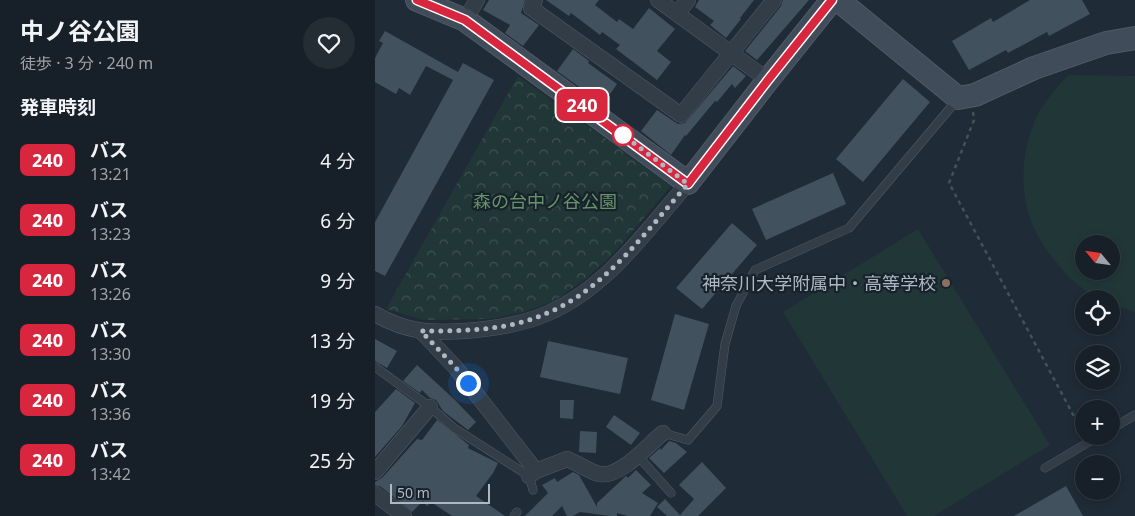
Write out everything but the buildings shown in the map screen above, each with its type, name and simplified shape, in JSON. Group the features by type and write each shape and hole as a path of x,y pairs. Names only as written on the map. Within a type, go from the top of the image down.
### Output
{"street":[{"path":"417,0 465,20 688,184"},
{"path":"465,20 477,0"},
{"path":"535,0 531,8 681,115 774,0"},
{"path":"659,0 768,80"},
{"path":"677,14 688,0"},
{"path":"375,314 401,326 421,331 450,332 494,328 545,314 593,286 618,262 688,184 768,80 833,0"},
{"path":"838,0 964,97 975,95 995,84 1034,68 1106,43 1135,38"},
{"path":"421,331 456,368 533,479 567,458 599,474 613,473 638,456 652,441 663,433"},
{"path":"375,472 430,407"},
{"path":"375,494 404,516"}],"lane":[{"path":"663,433 687,440 717,406 725,344 736,306 755,270 849,228 964,97"},
{"path":"375,367 430,407 454,428 533,479"},
{"path":"1120,424 1135,415"},
{"path":"1045,468 1084,445"},
{"path":"638,456 671,493"}],"path":[{"path":"964,97 974,120 949,183 1075,418"}],"green space":[{"path":"1068,75 1135,76 1135,312 1120,307 1120,290 1085,290 1071,279 1043,245 1030,217 1026,203 1023,174 1027,145 1036,118 1051,95"},
{"name":"森の台中ノ谷公園","path":"518,76 671,186 613,254 585,279 556,300 524,312 490,319 423,320 386,309"},
{"path":"918,229 1050,445 934,516 907,516 783,312"}],"bus line":[{"name":"240","path":"417,0 465,20 688,184 832,0"}],"place":[{"name":"神奈川大学附属中・高等学校","path":"946,283"}],"route":[{"path":"468,383 421,331 450,332 494,328 545,314 557,308 593,286 618,262 688,184 623,135"}]}
